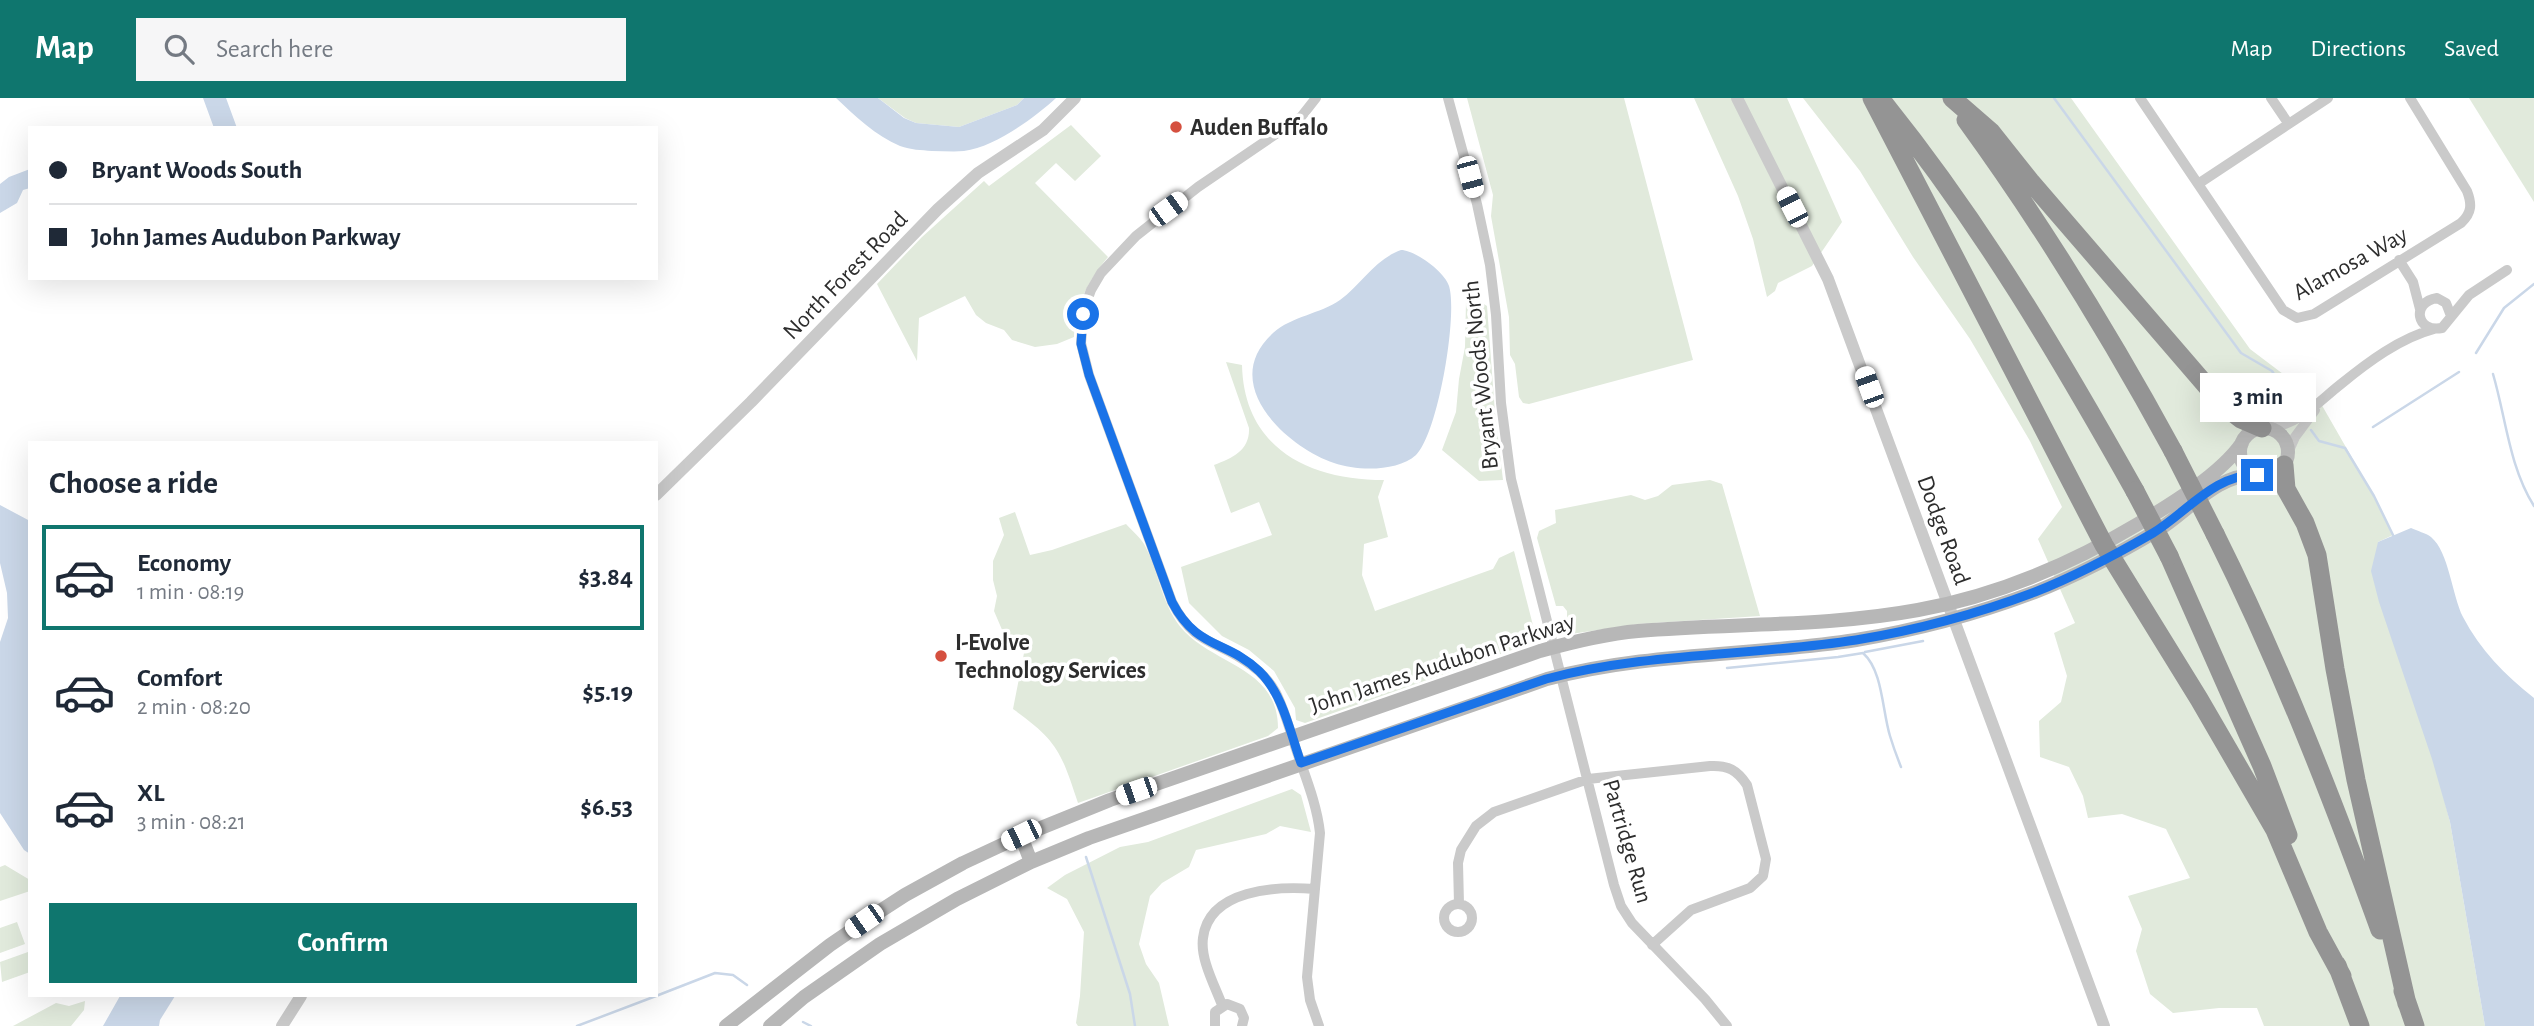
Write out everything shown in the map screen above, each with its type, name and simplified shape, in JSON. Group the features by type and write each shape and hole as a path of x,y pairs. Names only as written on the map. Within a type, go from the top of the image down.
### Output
{"highway":[{"path":"1872,98 2107,551 2275,830 2318,932 2342,976"},
{"path":"1881,98 1927,156 2026,303 2136,491 2169,556 2262,765 2361,1026"},
{"path":"1951,98 1991,132 2223,405 2241,419 2265,428"},
{"path":"1951,98 2008,178 2079,288 2126,364 2174,451 2249,601 2314,752 2415,1026"},
{"path":"2286,459 2286,489 2305,523 2317,555 2356,780 2407,1004"}],"main road":[{"path":"2265,428 2283,436 2287,443 2286,459 2273,475 2257,475 2245,467 2241,459 2242,443 2252,431 2265,428"},
{"name":"John James Audubon Parkway","path":"770,1026 804,998 880,944 957,899 1031,862 1089,838 1301,763 1561,675 1644,659 1706,656 1855,640 1955,619 2036,591 2107,551 2180,498 2233,455 2242,443"},
{"name":"John James Audubon Parkway","path":"726,1026 830,945 951,869 1021,835 1110,800 1554,647 1637,631 1851,619 1949,604 2107,551 2160,529 2220,484 2237,477 2257,475"},
{"path":"1021,835 1031,862"}],"street":[{"name":"North Forest Road","path":"658,493 751,402 938,209 974,176 1043,130 1075,98"},
{"path":"1315,98 1301,117 1168,209 1110,261 1091,290 1084,309 1081,335 1089,375 1172,602 1196,634 1249,663 1266,678 1276,694 1301,763 1319,821 1320,846 1307,977 1310,1000 1319,1026"},
{"name":"Bryant Woods North","path":"1448,98 1487,245 1495,299 1501,402 1509,466 1561,675"},
{"name":"Dodge Road","path":"1737,98 1828,279 2104,1026"},
{"name":"Alamosa Way","path":"2140,98 2283,310 2297,318 2314,314 2461,223 2470,212 2471,201 2467,191 2410,98"},
{"path":"2271,98 2288,124"},
{"path":"2198,184 2328,98"},
{"path":"2399,260 2413,282 2423,323 2434,329"},
{"path":"2265,428 2292,422 2399,343 2446,325 2469,295 2507,270"},
{"path":"2413,282 2449,307 2451,316"},
{"path":"2399,343 2427,301 2469,295"},
{"path":"2286,459 2300,430 2320,402"},
{"name":"Partridge Run","path":"1561,675 1621,905 1632,923 1705,999 1727,1026"},
{"path":"1458,904 1458,863 1461,850 1476,826 1494,812 1588,779 1720,766 1736,772 1747,785 1766,859 1763,876 1750,888 1691,910 1652,945"},
{"path":"1223,1005 1203,947 1206,925 1214,912 1230,901 1273,887 1315,889"},
{"path":"282,1026 300,997"},
{"path":"1215,1026 1215,1012 1223,1005 1232,1004 1240,1009 1244,1018 1242,1026"}],"shaded area":[{"path":"878,98 1024,98 1017,105 959,127 916,123"},
{"path":"1467,98 1624,98 1693,360 1529,404 1523,403 1519,397 1515,364 1510,355 1509,317 1491,216 1493,195"},
{"path":"1694,98 1787,98 1842,222 1812,266 1778,283 1775,291 1767,297 1753,239 1738,196"},
{"path":"1803,98 2071,98 2250,349 2320,402 2374,496 2393,535 2378,542 2450,822 2485,1026 2264,1026 2257,1008 2219,1008 2173,1013 2150,994 2136,951 2142,929 2128,896 2190,878 2166,829 2122,814 2088,818 2083,796 2069,767 2040,757 2039,721 2061,702 2067,676 2054,633 2075,623 2038,539 2062,507 2030,441 1970,339 1913,257 1860,171"},
{"path":"2469,98 2534,98 2534,202"},
{"path":"1071,125 1101,156 1075,181 1056,163 1035,183 1108,257 1084,294 1077,314 1074,337 1057,344 1035,347 1012,340 1004,330 986,323 976,315 965,296 919,318 917,361 877,284 922,237 984,181 989,186"},
{"path":"1471,296 1487,306 1503,480 1479,481 1442,450 1456,412 1465,347 1466,301"},
{"path":"1226,362 1242,365 1246,394 1255,418 1268,438 1286,454 1307,466 1331,474 1384,480 1378,497 1388,537 1364,544 1362,575 1375,611 1493,569 1499,558 1514,551 1537,641 1305,723 1296,720 1295,708 1274,671 1249,650 1222,636 1189,603 1181,567 1272,535 1259,502 1231,513 1214,465 1239,452 1249,436 1249,428"},
{"path":"1710,480 1722,484 1760,616 1638,624 1571,634 1559,630 1567,623 1567,611 1563,606 1556,606 1537,538 1539,531 1556,523 1555,510 1631,495 1645,500 1658,496 1672,485"},
{"path":"1015,512 1030,555 1126,524 1144,544 1177,622 1198,643 1257,680 1268,693 1275,708 1278,728 1268,736 1078,803 1056,749 1040,730 1013,709 1024,653 1021,648 1006,639 994,611 997,596 993,580 993,561 1004,535 999,518"},
{"path":"1292,789 1301,795 1311,832 1280,826 1266,834 1196,850 1189,867 1162,883 1150,896 1139,944 1146,964 1159,983 1169,1026 1078,1026 1076,1023 1084,932 1067,899 1047,888 1065,875 1120,847 1148,842"},
{"path":"5,865 28,879 28,892 0,901 0,867"},
{"path":"17,922 25,944 0,953 0,928"},
{"path":"28,952 28,973 2,982 0,962"},
{"path":"85,1001 84,1010 71,1026 13,1026 56,1003 69,1006"}],"water":[{"path":"203,98 226,98 236,126 213,126"},
{"path":"836,98 878,98 904,118 916,123 959,127 1017,105 1024,98 1056,98 1025,123 988,144 964,151 932,151 916,150 891,142"},
{"path":"28,170 28,189 23,190 17,203 0,213 0,184 9,177"},
{"path":"1401,250 1429,263 1442,274 1449,286 1451,322 1448,347 1432,424 1416,455 1398,465 1354,468 1334,463 1296,443 1264,410 1255,392 1252,372 1258,352 1281,327 1340,300 1383,260"},
{"path":"0,505 28,520 28,853 0,813 0,642 8,618 7,593 0,563"},
{"path":"2411,528 2429,536 2437,544 2446,563 2463,617 2477,640 2503,671 2534,698 2534,1026 2485,1026 2450,822 2371,571 2378,542"},
{"path":"119,997 174,997 159,1026 103,1026"}],"waterway":[{"path":"2054,98 2241,353 2272,371 2296,408"},
{"path":"2476,353 2504,308 2534,284"},
{"path":"2373,427 2459,372"},
{"path":"2493,374 2513,458 2534,506"},
{"path":"2311,430 2319,441 2345,448 2374,496 2393,535"},
{"path":"1865,652 1923,641"},
{"path":"1727,668 1863,653 1875,670 1890,736 1901,767"},
{"path":"1086,857 1130,994 1135,1026"},
{"path":"658,995 715,973 733,975 747,985"},
{"path":"577,1026 653,997"},
{"path":"803,1022 811,1026"}],"place":[{"name":"Auden Buffalo","path":"1176,127"},
{"name":"I-Evolve Technology Services","path":"941,656"}],"route":[{"path":"1083,314 1081,344 1089,375 1177,613 1196,634 1212,645 1238,656 1266,678 1276,694 1301,763 1546,679 1574,672 1644,659 1706,656 1855,640 1983,611 2091,568 2160,529 2220,484 2237,477 2257,475"}]}
